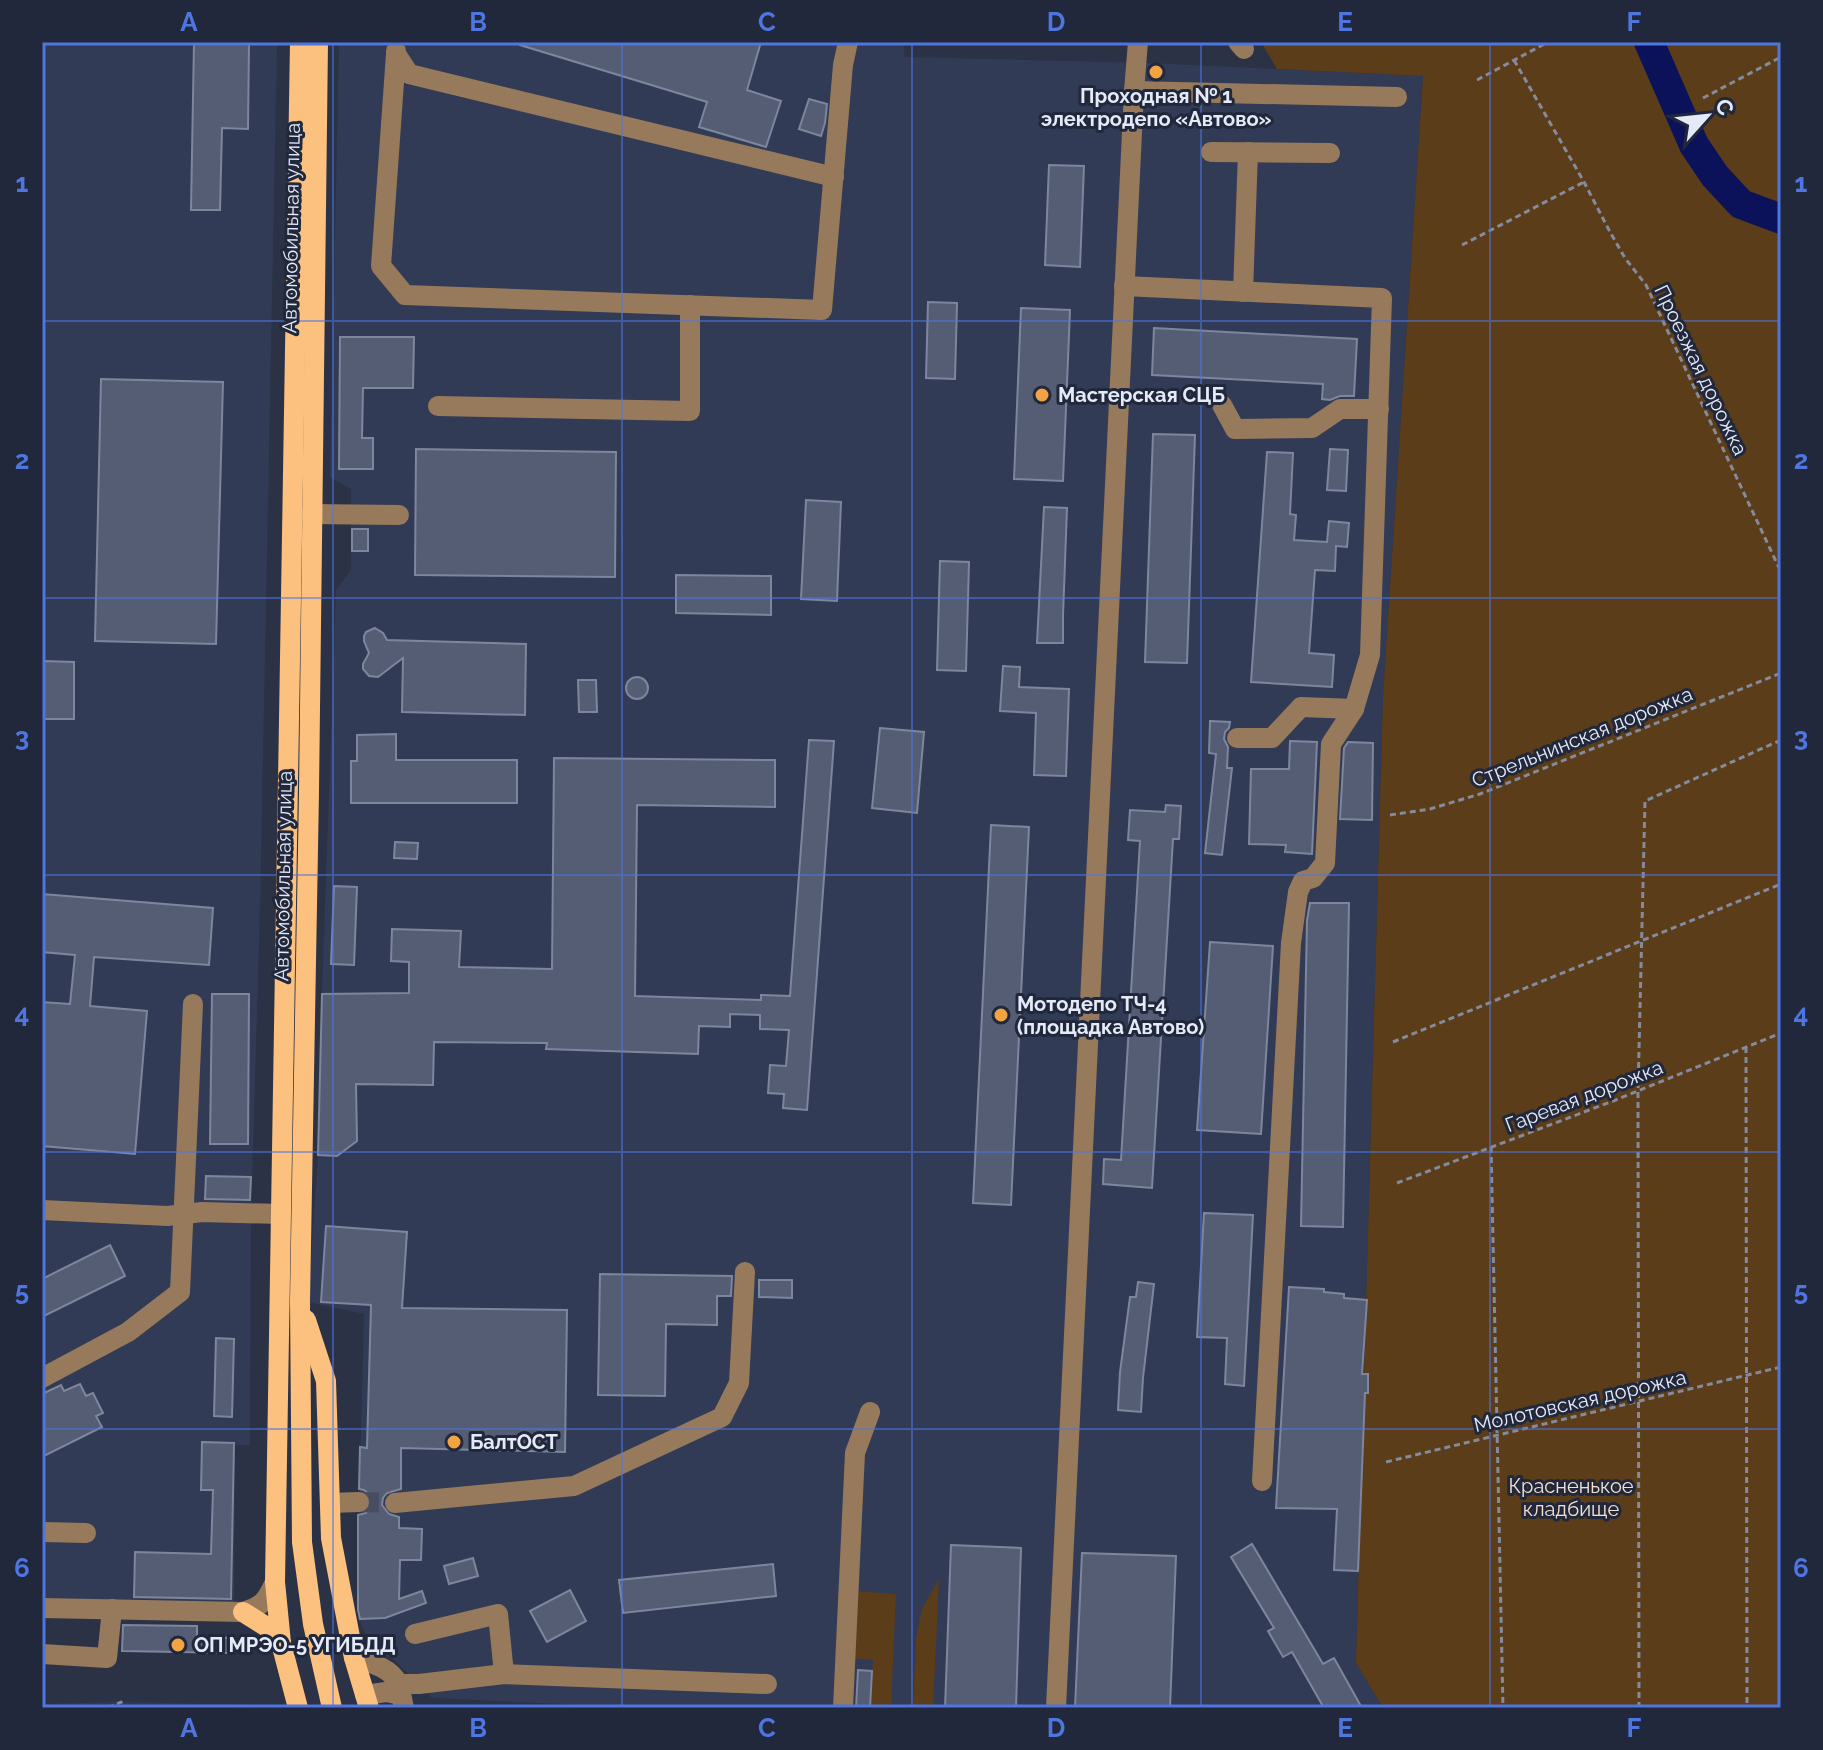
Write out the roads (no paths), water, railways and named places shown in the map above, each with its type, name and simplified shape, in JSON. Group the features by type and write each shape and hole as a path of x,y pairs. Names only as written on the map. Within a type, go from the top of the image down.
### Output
{"main road":[{"name":"Автомобильная улица","path":"298,1708 281,1643 275,1582 300,42"},
{"name":"Автомобильная улица","path":"318,42 300,1301 302,1542 313,1624 332,1708"},
{"path":"300,1301 326,1381 331,1538 354,1658 367,1701"},
{"path":"243,1612 270,1629 281,1643"}],"street":[{"path":"397,48 381,266 405,295 822,310 843,65 848,42"},
{"path":"1056,1708 1138,42"},
{"path":"397,48 409,74 834,177"},
{"path":"1134,91 1397,97"},
{"path":"1211,152 1330,153"},
{"path":"1243,292 1248,152"},
{"path":"1124,286 1382,298 1370,655 1354,709 1331,744 1325,863 1313,878 1303,881 1298,892 1291,943 1262,1481"},
{"path":"438,406 690,411 690,305"},
{"path":"1222,405 1235,429 1312,428 1340,409 1379,409"},
{"path":"311,514 399,515"},
{"path":"1237,738 1272,738 1301,707 1354,709"},
{"path":"42,1378 128,1332 180,1292 193,1004"},
{"path":"42,1210 167,1216 202,1212 280,1214"},
{"path":"395,1503 574,1486 722,1417 739,1383 745,1272"},
{"path":"843,1708 855,1453 870,1412"},
{"path":"330,1503 359,1502"},
{"path":"42,1532 86,1533"},
{"path":"42,1608 243,1612 260,1606 275,1582"},
{"path":"42,1654 107,1658 112,1609"},
{"path":"415,1634 498,1614 504,1674"},
{"path":"354,1658 390,1673 401,1696"},
{"path":"367,1701 386,1692 401,1696 419,1684 504,1674 767,1684"}],"waterway":[{"path":"1649,42 1694,145 1715,176 1741,204 1781,219"}],"tunnel":[{"path":"359,1502 395,1503"}],"place":[{"name":"Проходная № 1 электродепо «Автово»","path":"1156,72"},
{"name":"Мастерская СЦБ","path":"1042,395"},
{"name":"Мотодепо ТЧ-4 (площадка Автово)","path":"1001,1015"},
{"name":"БалтОСТ","path":"454,1442"},
{"name":"ОП МРЭО-5 УГИБДД","path":"178,1645"}],"park label":[{"name":"Красненькое кладбище","path":"1571,1498"}]}
